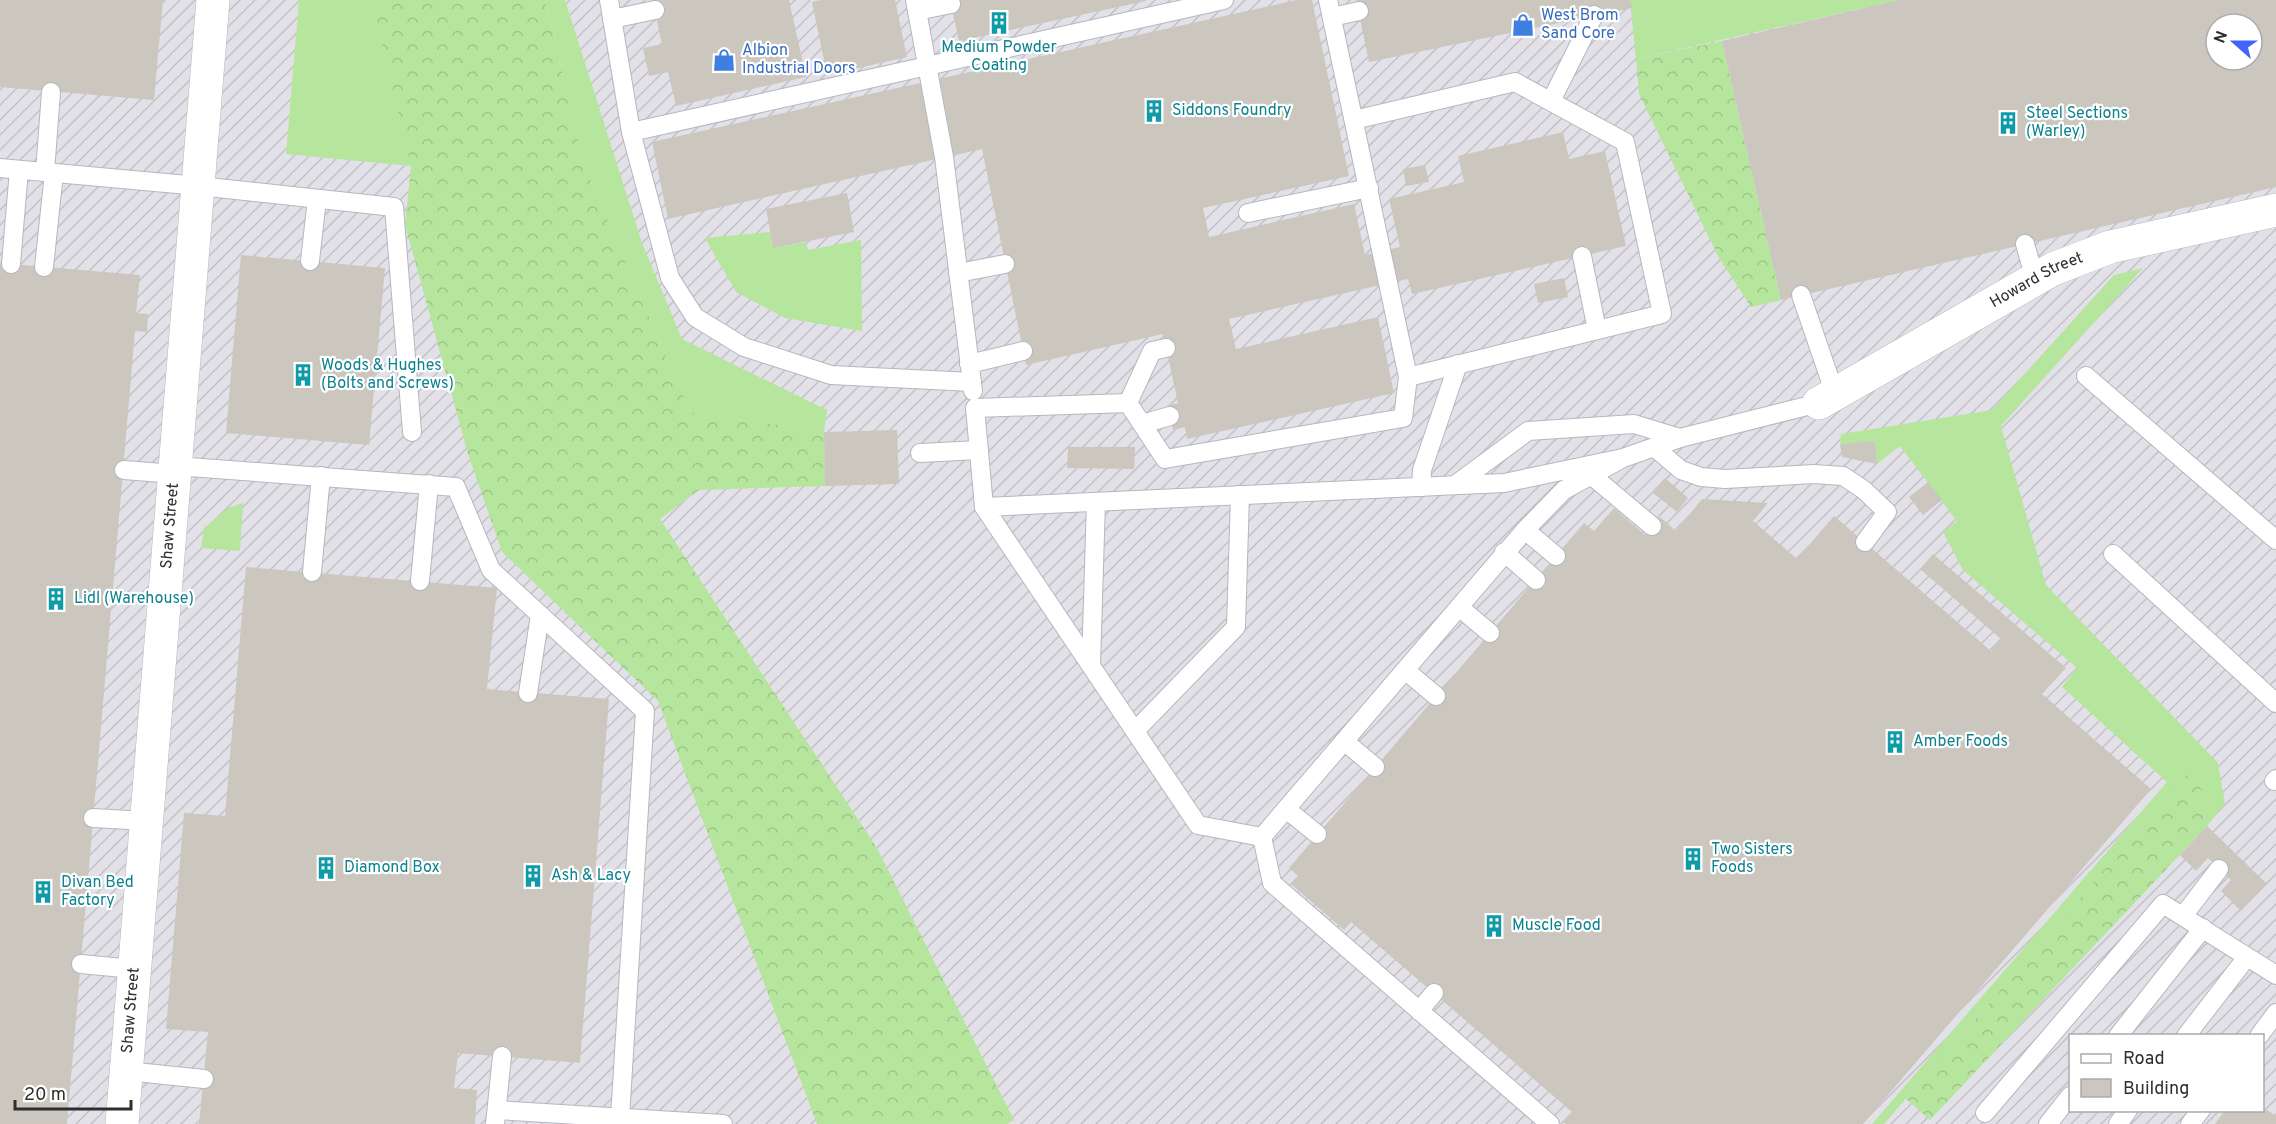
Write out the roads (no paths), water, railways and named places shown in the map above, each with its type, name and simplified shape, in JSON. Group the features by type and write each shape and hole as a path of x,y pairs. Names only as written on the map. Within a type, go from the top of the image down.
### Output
{"street":[{"name":"Shaw Street","path":"122,1124 213,0"},
{"name":"Howard Street","path":"1827,399 2053,269 2110,246 2276,210"}],"lane":[{"path":"609,0 631,132 670,278 695,317 744,347 831,375 971,373 1023,351"},
{"path":"631,132 1224,0"},
{"path":"951,4 916,6 944,157 971,373 984,507 1198,825 1262,837"},
{"path":"1128,402 1165,459 1403,418 1408,376 1330,8 1359,11"},
{"path":"612,19 655,10"},
{"path":"1551,101 1594,15"},
{"path":"1354,120 1515,82 1624,142 1662,315 1408,376"},
{"path":"44,267 51,92"},
{"path":"0,168 393,207 412,432"},
{"path":"11,264 19,170"},
{"path":"1248,213 1369,188"},
{"path":"310,261 317,199"},
{"path":"2025,244 2035,279"},
{"path":"1582,256 1597,330"},
{"path":"958,273 1005,264"},
{"path":"984,507 1503,483 1623,458 1680,438 1827,399 1801,296"},
{"path":"1128,402 1152,351 1166,348"},
{"path":"1421,487 1422,470 1458,364"},
{"path":"2086,376 2276,540"},
{"path":"975,408 1128,402"},
{"path":"1142,424 1170,416"},
{"path":"1455,485 1528,431 1634,424 1680,438"},
{"path":"1654,447 1681,470 1701,477 1725,479 1814,474 1843,476 1864,490 1887,512 1865,542"},
{"path":"920,453 979,450"},
{"path":"1262,837 1504,552 1564,490 1623,458"},
{"path":"124,470 321,476 456,487 491,570 645,711 620,1118"},
{"path":"1591,475 1653,526"},
{"path":"312,572 321,476"},
{"path":"420,581 429,484"},
{"path":"1135,731 1236,627 1240,495"},
{"path":"1091,665 1096,502"},
{"path":"1525,530 1556,556"},
{"path":"1504,552 1536,580"},
{"path":"2113,554 2276,703"},
{"path":"1459,607 1490,633"},
{"path":"528,693 540,615"},
{"path":"1405,670 1436,696"},
{"path":"1344,741 1375,767"},
{"path":"1286,809 1317,834"},
{"path":"93,818 147,821"},
{"path":"1262,837 1272,883 1550,1124"},
{"path":"2182,916 2219,869"},
{"path":"1985,1113 2163,904 2276,975"},
{"path":"2119,1034 2203,928"},
{"path":"2187,1034 2247,957"},
{"path":"81,964 134,969"},
{"path":"1419,1011 1434,993"},
{"path":"2260,1034 2276,1014"},
{"path":"502,1056 496,1117 620,1118 723,1124"},
{"path":"126,1071 204,1079"},
{"path":"2048,1124 2069,1097"}],"place":[{"name":"Medium Powder Coating","path":"999,23"},
{"name":"West Brom Sand Core","path":"1523,25"},
{"name":"Albion Industrial Doors","path":"724,60"},
{"name":"Siddons Foundry","path":"1154,111"},
{"name":"Steel Sections (Warley)","path":"2008,123"},
{"name":"Woods & Hughes (Bolts and Screws)","path":"303,375"},
{"name":"Lidl (Warehouse)","path":"56,599"},
{"name":"Amber Foods","path":"1895,742"},
{"name":"Two Sisters Foods","path":"1693,859"},
{"name":"Diamond Box","path":"326,868"},
{"name":"Ash & Lacy","path":"533,876"},
{"name":"Divan Bed Factory","path":"43,892"},
{"name":"Muscle Food","path":"1494,926"}]}
